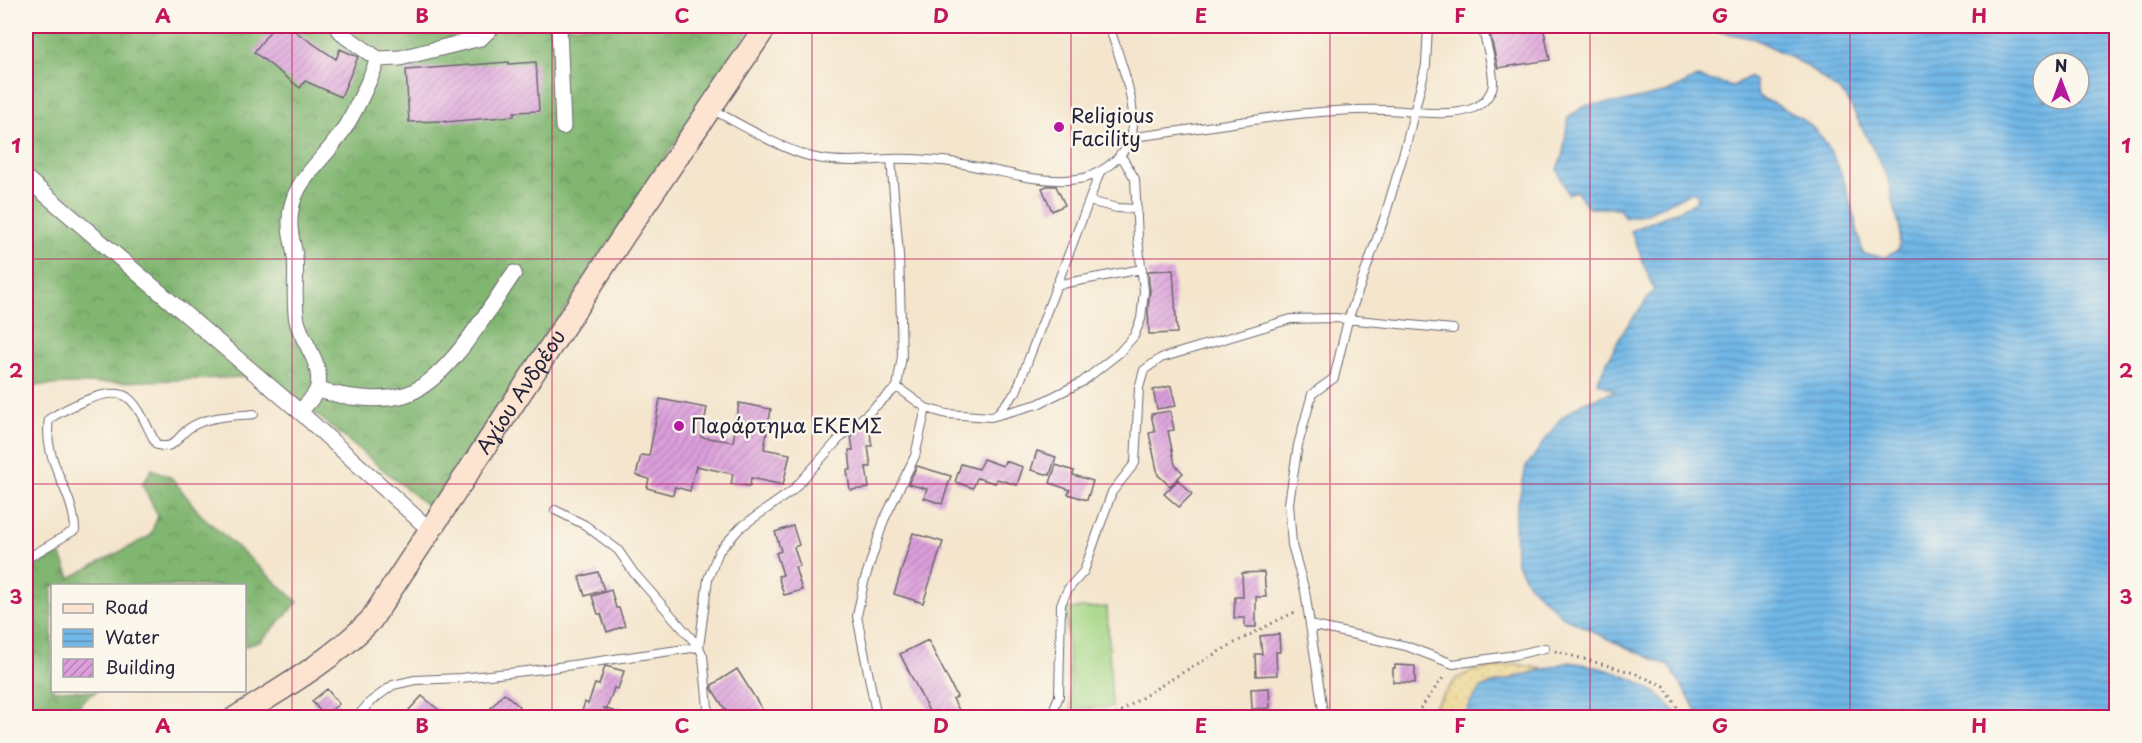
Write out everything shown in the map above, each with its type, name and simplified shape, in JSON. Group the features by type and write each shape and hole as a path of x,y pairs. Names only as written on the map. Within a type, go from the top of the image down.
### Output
{"main road":[{"name":"Αγίου Ανδρέου","path":"235,717 338,652 371,620 765,26"}],"street":[{"path":"336,26 345,36 378,59 400,58 481,38 493,26"},
{"path":"559,26 563,127"},
{"path":"300,412 317,390 318,373 313,355 297,322 295,257 290,225 293,202 312,167 341,134 362,99 378,59"},
{"path":"26,178 300,412 431,531"},
{"path":"317,390 340,396 376,399 405,395 421,386 447,367 514,273"}],"lane":[{"path":"710,108 811,157 845,161 891,159 944,161 1041,180 1078,179 1100,172 1120,154 1132,137 1131,97 1109,26"},
{"path":"1324,717 1305,591 1292,545 1288,503 1298,445 1312,394 1334,378 1348,320 1384,216 1426,65 1428,26"},
{"path":"1132,137 1309,112 1460,112 1481,104 1488,97 1493,85 1482,26"},
{"path":"897,387 926,408 947,414 991,417 1047,400 1082,382 1119,353 1134,336 1141,319 1144,291 1135,179 1120,154"},
{"path":"699,647 708,579 719,551 741,527 792,490 839,439 897,387 902,356 902,322 891,159"},
{"path":"996,416 1016,392 1100,172"},
{"path":"1089,201 1117,208 1137,209"},
{"path":"1056,285 1142,269"},
{"path":"1050,717 1059,696 1061,604 1068,589 1084,572 1112,492 1135,463 1139,388 1144,370 1161,358 1291,319 1348,320 1453,329"},
{"path":"26,559 75,530 75,515 53,463 46,435 49,419 60,412 105,393 117,393 128,397 139,411 157,445 165,447 174,443 189,429 205,422 254,414"},
{"path":"877,717 858,616 864,582 884,520 915,456 926,408"},
{"path":"555,510 585,525 618,550 634,573 699,647 703,656 709,717"},
{"path":"1310,625 1406,646 1453,664 1545,648"},
{"path":"356,717 370,702 393,685 415,680 461,678 544,669 699,647"}],"path":[{"path":"1111,717 1240,640 1307,607"},
{"path":"1545,648 1634,673 1664,686 1684,717"},
{"path":"1413,717 1435,691 1453,664"}],"green space":[{"path":"26,26 752,26 432,510 270,376 26,386"},
{"path":"152,469 172,478 200,514 298,602 261,641 246,646 246,584 51,584 51,692 95,692 84,699 73,713 59,717 26,717 26,571 60,553 70,578 150,536 158,516 142,484"},
{"path":"1107,607 1112,707 1071,709 1066,609"}],"sand":[{"path":"1516,664 1543,669 1483,687 1475,696 1465,717 1427,718 1429,712 1457,678 1473,671"}],"water":[{"path":"1690,26 2116,26 2116,717 1701,717 1669,666 1562,616 1528,584 1516,562 1515,516 1526,467 1561,418 1582,403 1615,391 1597,382 1622,333 1654,290 1631,231 1695,203 1698,195 1692,192 1647,213 1625,218 1619,208 1589,208 1576,191 1568,194 1557,169 1563,154 1568,117 1587,105 1623,102 1668,92 1697,77 1733,86 1749,77 1755,81 1758,96 1801,119 1824,141 1833,155 1846,187 1863,254 1885,257 1899,250 1900,229 1887,176 1846,97 1804,64 1755,39"},
{"path":"1569,662 1600,668 1630,678 1658,694 1678,717 1465,717 1471,701 1483,687"}],"building":[{"path":"274,26 287,26 336,59 340,49 358,57 341,97 305,81 300,88 254,52"},
{"path":"1488,26 1543,26 1550,60 1498,68"},
{"path":"509,62 509,64 536,62 539,111 514,112 514,116 445,122 409,122 406,70"},
{"path":"1056,186 1065,205 1052,211 1042,188"},
{"path":"1173,270 1177,333 1149,334 1148,271"},
{"path":"1171,386 1176,406 1157,409 1153,390"},
{"path":"660,399 707,408 701,437 733,442 739,403 771,409 764,449 790,454 783,485 751,478 750,486 731,484 733,474 696,466 690,491 675,487 673,495 647,488 649,479 636,475 641,455 649,456"},
{"path":"1170,411 1174,430 1168,431 1175,465 1183,473 1170,486 1158,475 1149,433 1155,432 1151,414"},
{"path":"869,426 872,446 868,446 871,467 866,467 869,488 850,490 847,470 851,470 849,450 853,450 851,436 861,427"},
{"path":"1037,451 1056,457 1050,475 1031,470"},
{"path":"983,459 1003,466 1005,461 1023,467 1017,485 997,479 995,483 977,478 973,488 955,482 961,464 979,469"},
{"path":"1056,465 1074,471 1073,475 1093,481 1087,500 1068,494 1070,490 1050,483"},
{"path":"917,466 951,476 942,504 924,498 927,489 908,484"},
{"path":"1178,480 1192,494 1179,507 1164,494"},
{"path":"793,526 799,545 794,547 800,566 795,567 802,590 784,595 778,576 783,575 776,553 781,551 775,532"},
{"path":"913,533 943,542 923,603 894,594"},
{"path":"598,572 604,590 585,596 579,577"},
{"path":"1264,572 1266,597 1256,597 1256,627 1245,627 1245,618 1234,618 1235,597 1243,597 1242,573"},
{"path":"611,590 616,608 619,608 625,626 607,632 592,596"},
{"path":"1279,634 1280,652 1276,652 1277,675 1256,676 1255,654 1262,654 1260,636"},
{"path":"928,640 957,697 953,699 963,717 932,717 900,654"},
{"path":"1395,665 1415,666 1415,683 1393,682"},
{"path":"605,666 624,671 618,689 614,688 607,708 603,708 623,714 622,717 580,717 585,702 588,704 595,684 599,685"},
{"path":"737,669 767,717 730,717 712,689 712,685"},
{"path":"1269,688 1270,708 1252,709 1251,689"},
{"path":"327,689 339,704 324,716 312,701"},
{"path":"504,693 519,706 516,710 525,717 483,717"},
{"path":"422,696 447,717 417,717 409,710"}],"place":[{"name":"Religious Facility","path":"1059,127"},
{"name":"Παράρτημα ΕΚΕΜΣ","path":"679,426"}]}
